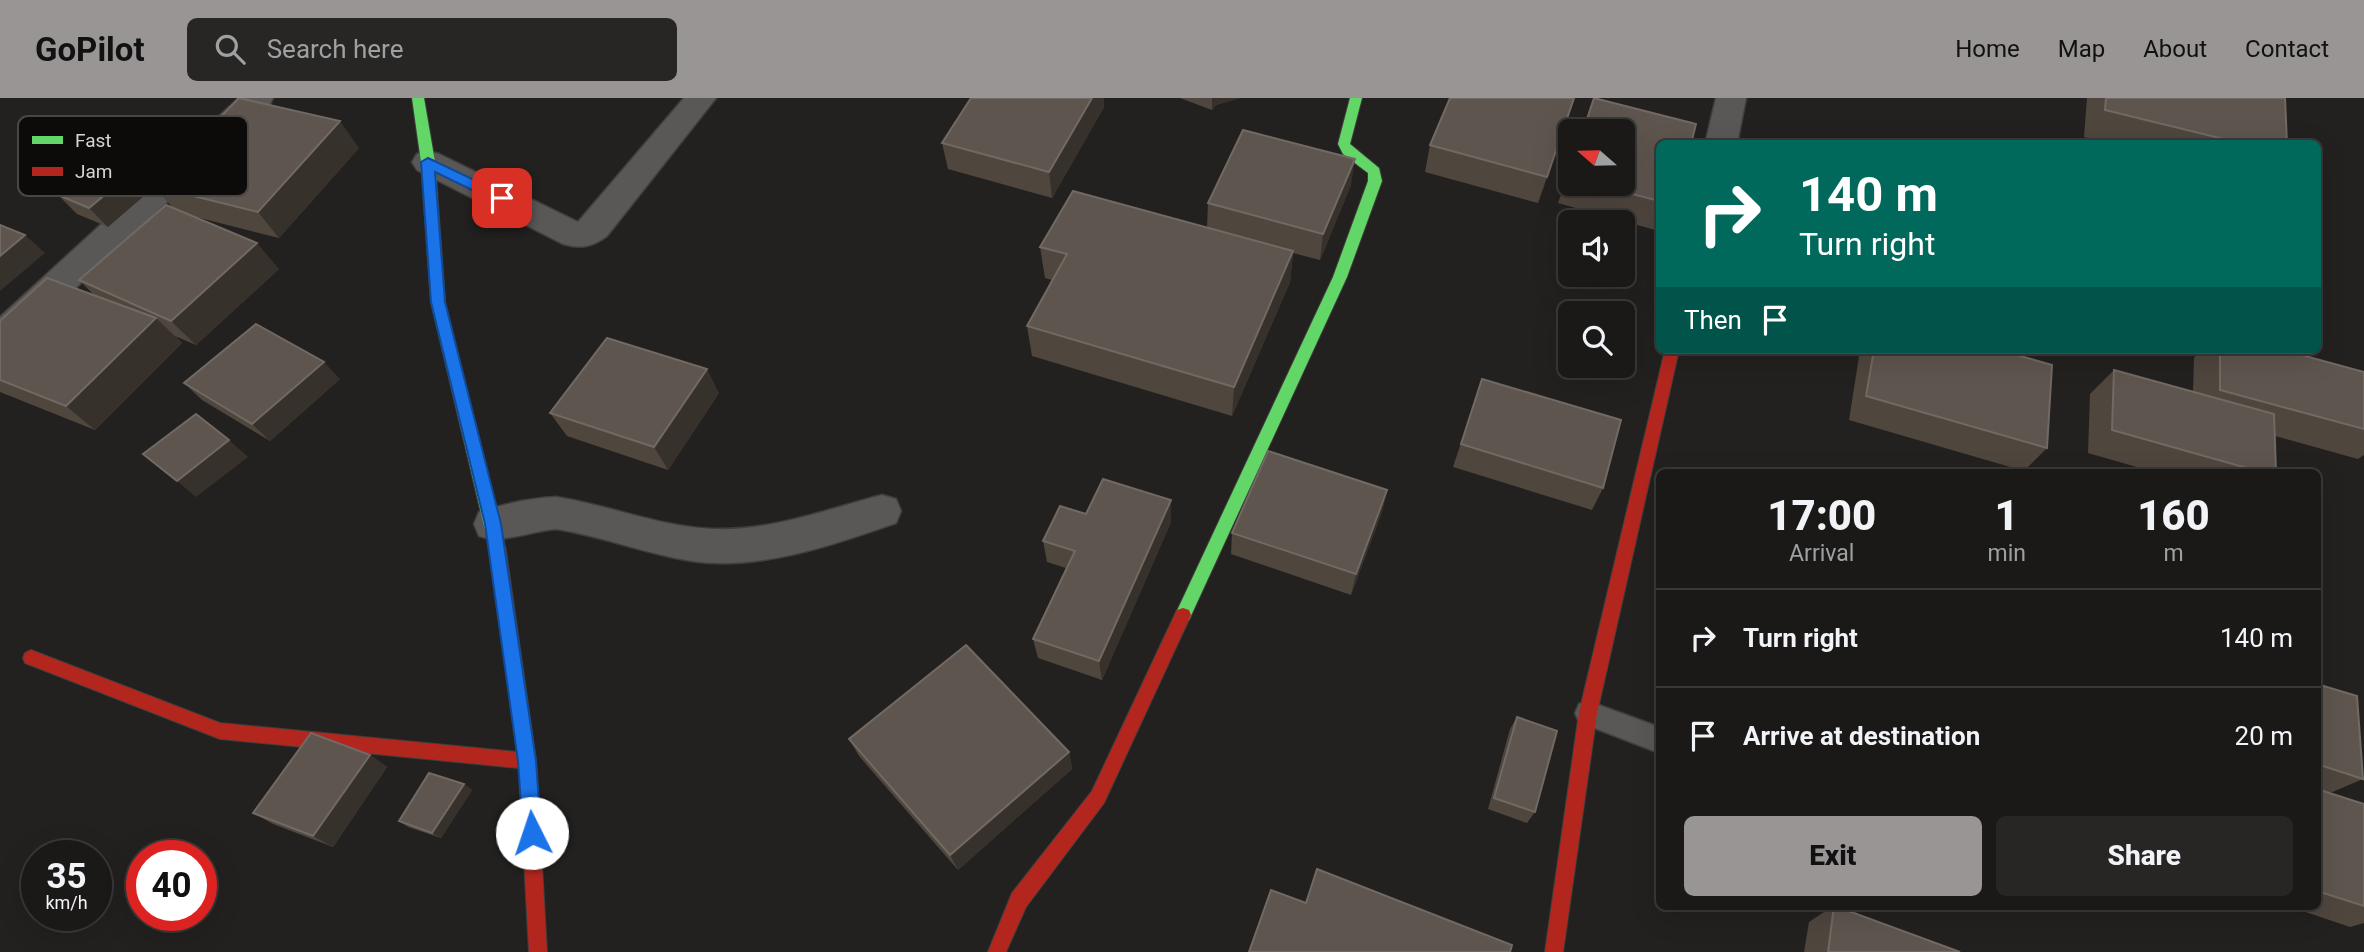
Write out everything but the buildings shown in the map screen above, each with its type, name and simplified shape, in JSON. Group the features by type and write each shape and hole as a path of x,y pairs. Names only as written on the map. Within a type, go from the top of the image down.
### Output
{"street":[{"path":"239,116 258,98"},
{"path":"418,98 428,162 438,302 493,524 527,761 538,952"},
{"path":"428,162 575,235 585,235 595,227 701,98"},
{"path":"997,952 1019,900 1098,797 1340,277 1376,181 1374,171 1343,144 1356,98"},
{"path":"1722,140 1731,98"},
{"path":"0,338 153,196"},
{"path":"1554,952 1588,713 1671,354"},
{"path":"493,524 536,514 556,513 673,541 715,546 748,545 881,511"},
{"path":"31,658 220,731 527,761"}],"lane":[{"path":"1588,713 1656,739"}],"traffic: fast":[{"path":"418,98 428,162 438,302 498,551"},
{"path":"1183,615 1340,277 1375,181 1374,171 1348,151 1344,144 1356,98"}],"traffic: jam":[{"path":"1554,952 1588,713 1671,354"},
{"path":"498,551 527,761 538,952"},
{"path":"997,952 1019,900 1098,797 1183,615"},
{"path":"31,658 220,731 527,761"}],"route":[{"path":"502,198 428,162 431,236 438,302 493,524 527,761 532,833"}]}
